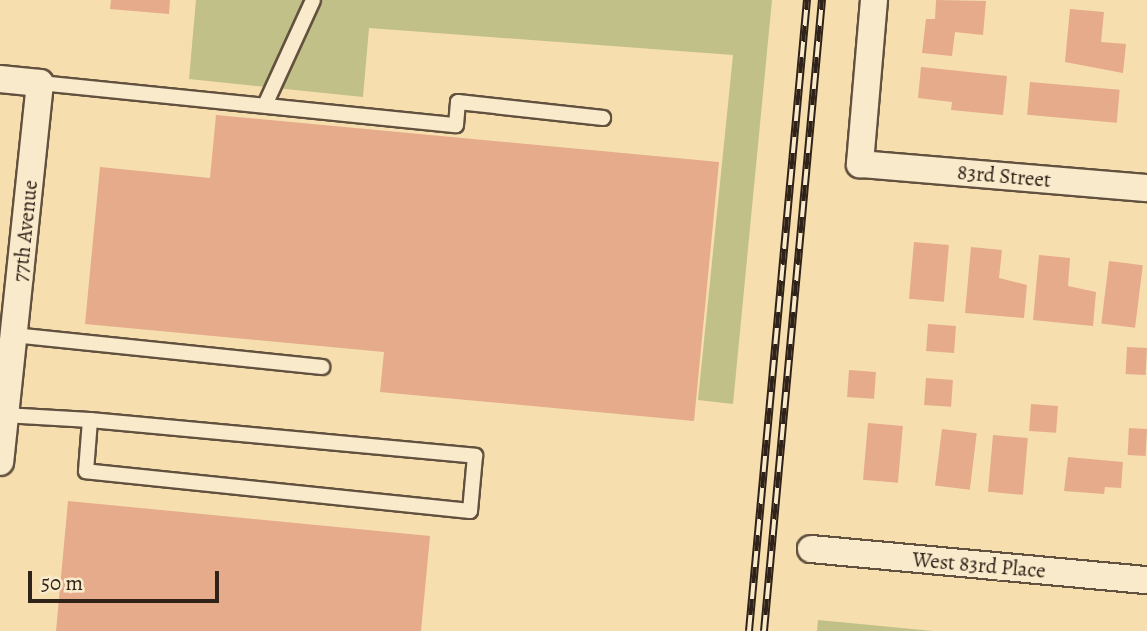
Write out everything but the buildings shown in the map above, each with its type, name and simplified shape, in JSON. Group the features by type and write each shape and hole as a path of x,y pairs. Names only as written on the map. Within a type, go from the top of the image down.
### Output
{"street":[{"name":"83rd Street","path":"874,0 860,164 1147,188"},
{"path":"0,79 40,83"},
{"name":"77th Avenue","path":"0,461 40,83"},
{"name":"West 83rd Place","path":"811,549 1147,580"}],"lane":[{"path":"265,106 313,0"},
{"path":"40,83 456,125 458,102 603,118"},
{"path":"13,335 322,367"},
{"path":"4,415 90,419 475,456 470,511 86,471 90,419"}],"green space":[{"path":"196,0 772,0 733,404 698,400 733,55 369,28 363,97 189,79"},
{"path":"818,620 933,631 817,631"}],"railway":[{"path":"749,631 807,0"},
{"path":"764,631 822,0"}]}
